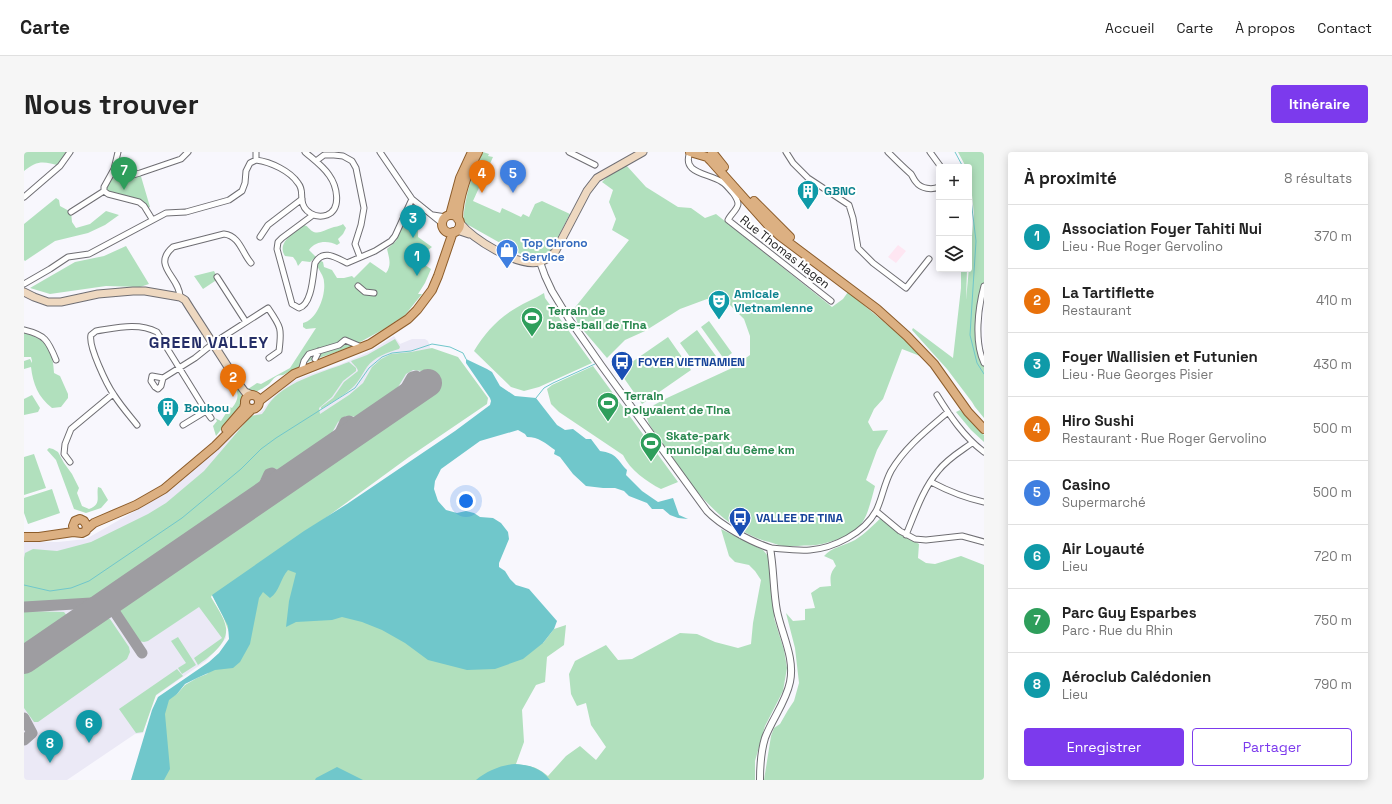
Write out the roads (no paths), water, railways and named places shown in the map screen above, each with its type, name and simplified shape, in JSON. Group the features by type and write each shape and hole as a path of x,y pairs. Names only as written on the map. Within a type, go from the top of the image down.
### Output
{"main road":[{"path":"24,537 39,537 76,532 82,533 85,525 91,520 124,507 168,482 220,436 246,405 246,398 255,397 294,374 363,348 408,319 432,290 438,276 451,224 460,178 472,152"},
{"path":"255,397 288,375 302,368 359,346 408,315 424,296 438,271 451,224 458,210 466,180 478,152"},
{"path":"451,224 507,255 523,261 540,262 555,252 587,191 597,178 643,152"},
{"path":"695,152 707,157 768,225 780,236 877,310 907,336 934,364 956,397 984,429"},
{"path":"712,152 785,233 827,271"},
{"path":"24,292 48,302 61,302 98,294 133,291 145,291 180,297 185,300 245,392 255,397"},
{"path":"239,384 246,405"},
{"path":"246,405 257,407 255,397"},
{"path":"24,534 39,534 59,530 80,519 85,525"},
{"path":"74,523 73,528 76,532"}],"street":[{"path":"24,197 60,166 70,152"},
{"path":"71,212 104,191 104,187 114,169 118,152"},
{"path":"114,169 126,174 140,174 181,159 188,152"},
{"path":"256,152 256,160"},
{"path":"24,284 68,257 90,254 166,212 186,212 229,200 242,191 248,167 250,163 256,160 264,161 291,174 302,188 303,206 308,212 313,215 326,215 335,210 337,205 334,184 330,176 305,152"},
{"path":"381,152 412,199 432,215 451,224"},
{"path":"569,152 595,165"},
{"name":"Rue Thomas Hagen","path":"695,152 689,155 690,166 693,170 723,182 737,198 738,206 728,220 831,302"},
{"path":"786,152 793,163 808,178 849,205 854,218 858,248 887,274 906,288 929,259"},
{"path":"888,152 906,171 912,175 918,185 933,189 936,188"},
{"path":"930,152 940,164"},
{"path":"316,161 324,155 343,156 352,161 356,168 364,208 362,225 355,244 360,257"},
{"path":"104,191 108,194 139,202 144,206 152,219"},
{"path":"260,237 268,224 302,199"},
{"path":"313,215 278,242 277,249 292,304 299,308 303,307 309,298 315,263 320,256 330,255 347,263 375,251 391,241 395,236 412,199"},
{"path":"180,297 177,286 165,267 165,258 173,246 224,234 229,235 240,245 251,264"},
{"path":"540,262 544,276 569,319 707,511 714,519 746,538 770,548 801,551 812,550 831,545 854,535 866,525 876,511 891,471 902,456 917,437 948,412"},
{"path":"217,277 246,322"},
{"path":"358,286 365,292 374,293"},
{"path":"984,286 980,353 984,363"},
{"path":"163,378 268,308 281,328 279,351 269,358"},
{"path":"137,425 113,394 93,351 90,340 91,335 96,331 138,326 150,328 156,332 211,418"},
{"path":"24,330 37,333 43,337 52,348 56,360"},
{"path":"302,368 304,361 309,354 338,345 345,340 359,346"},
{"path":"315,359 319,351"},
{"path":"70,462 64,454 65,444 71,429 113,394"},
{"path":"937,395 972,443 984,452"},
{"path":"184,425 206,411"},
{"path":"906,535 923,495 938,470 948,460 972,443"},
{"path":"931,482 949,492 968,499 984,502"},
{"path":"876,511 906,535 919,540 962,536 984,542"},
{"path":"760,780 760,764 766,737 788,689 791,672 788,650 778,613 770,548"}],"water":[{"path":"466,359 492,372 500,386 515,396 536,398 557,425 565,430 573,429 586,439 591,439 600,451 610,453 616,458 627,470 626,475 642,491 658,502 673,498 679,515 688,519 670,515 663,509 652,509 647,503 629,496 624,491 615,488 586,486 573,474 560,457 554,454 555,450 538,439 527,437 518,430 480,441 441,469 435,481 434,489 438,501 446,510 457,513 466,511 474,513 480,517 493,518 501,523 508,532 509,539 499,563 499,567 505,571 516,585 529,589 557,621 554,629 543,643 523,659 495,669 467,670 428,660 405,643 382,630 362,622 342,617 332,620 296,622 286,627 289,601 296,573 288,570 278,588 270,598 263,592 259,598 250,644 240,662 233,668 215,670 185,684 177,694 169,700 165,714 170,769 164,780 131,780 152,710 158,697 209,662 219,653 229,639 228,626 212,595 304,531 347,504 455,431 490,405 490,398 466,363"},
{"path":"515,764 535,768 547,776 550,780 476,780 494,769"},
{"path":"337,767 363,780 315,780 316,778"}],"waterway":[{"path":"955,152 961,164"},
{"path":"971,200 976,241 970,335 977,363 984,374"},
{"path":"24,585 50,591 71,588 89,581 182,518 241,469 261,449 276,438 355,388 369,368 382,357 392,353 411,351 432,344 450,347 463,353 466,359"},
{"path":"536,398 544,388 595,364"}],"place":[{"name":"Parc Guy Esparbes","path":"124,190"},
{"name":"Hiro Sushi","path":"482,193"},
{"name":"Casino","path":"513,193"},
{"name":"GBNC","path":"808,210"},
{"name":"Foyer Wallisien et Futunien","path":"413,238"},
{"name":"Top Chrono Service","path":"507,270"},
{"name":"Association Foyer Tahiti Nui","path":"417,276"},
{"name":"Amicale Vietnamienne","path":"719,320"},
{"name":"Terrain de base-ball de Tina","path":"532,338"},
{"name":"FOYER VIETNAMIEN","path":"622,382"},
{"name":"La Tartiflette","path":"233,397"},
{"name":"Terrain polyvalent de Tina","path":"608,422"},
{"name":"Boubou","path":"168,428"},
{"name":"Skate-park municipal du 6ème km","path":"651,462"},
{"name":"VALLEE DE TINA","path":"740,538"},
{"name":"Air Loyauté","path":"89,743"},
{"name":"Aéroclub Calédonien","path":"50,763"}],"district":[{"name":"GREEN VALLEY","path":"209,342"}]}
